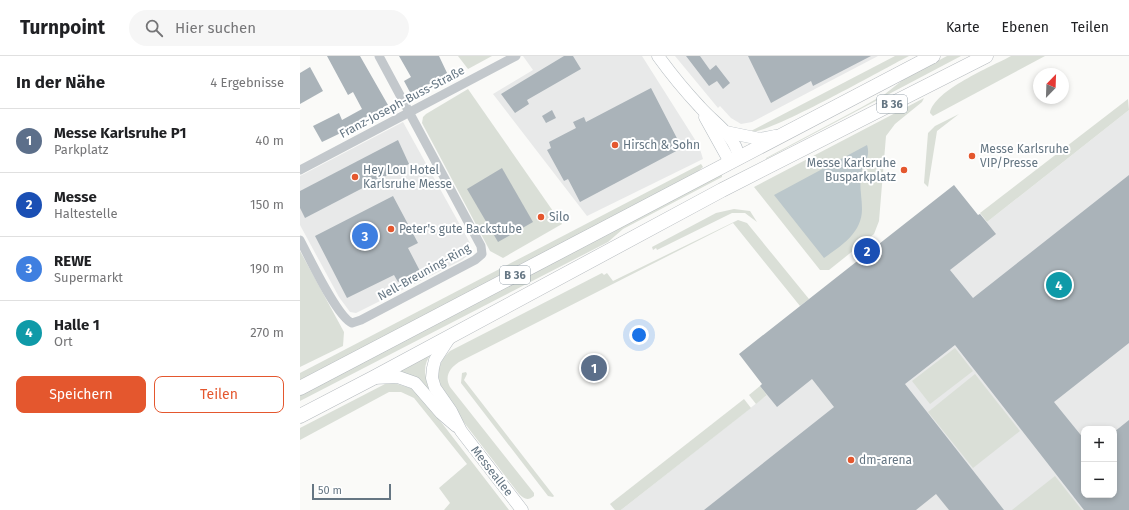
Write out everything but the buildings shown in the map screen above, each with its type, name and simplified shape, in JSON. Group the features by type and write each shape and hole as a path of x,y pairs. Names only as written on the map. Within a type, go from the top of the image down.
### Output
{"main road":[{"name":"B 36","path":"300,416 722,190 737,168 758,148 933,56"},
{"name":"B 36","path":"300,388 737,168 986,56"},
{"path":"737,168 745,165 758,148"}],"street":[{"name":"Nell-Breuning-Ring","path":"300,240 332,299 345,318 352,323 361,320 475,260 482,254 481,246 379,56"},
{"name":"Franz-Joseph-Buss-Straße","path":"300,170 516,56"},
{"path":"658,56 700,107 737,145 737,168"},
{"path":"700,107 737,168"},
{"path":"726,132 760,139 786,134"},
{"name":"Messeallee","path":"450,337 435,360 432,378 435,388 461,431 522,510"},
{"name":"Messeallee","path":"373,378 398,378 415,383 441,413 461,431"}],"shaded area":[{"path":"458,56 492,56 468,69"},
{"path":"523,56 642,56 699,146 703,159 587,216 493,94 533,70"},
{"path":"675,56 878,56 752,122 741,124 731,118 720,106 718,108"},
{"path":"895,56 909,56 777,124 759,131 749,132"},
{"path":"947,56 961,56 766,159 885,94 904,79"},
{"path":"1011,56 1045,56 933,116 930,113 934,104 952,88 964,80"},
{"path":"468,89 562,224 503,258 490,251 422,123 423,117 426,114"},
{"path":"924,98 922,102 895,124 886,136 879,221 874,234 829,270 820,270 754,187"},
{"path":"1128,99 1129,110 987,222 980,213"},
{"path":"1129,110 1129,510 621,510 767,395 760,386 980,214 987,222"},
{"path":"959,114 937,131 928,187 924,183 928,133 935,126"},
{"path":"403,122 470,243 471,249 468,255 462,260 356,313 350,312 339,297 300,225 300,176"},
{"path":"867,145 868,153 860,178 862,209 861,218 854,232 849,238 824,258 774,195"},
{"path":"701,164 703,167 694,175 300,380 300,373"},
{"path":"722,174 722,177 623,229 608,242 300,401 300,395"},
{"path":"734,209 750,211 757,222 745,213 732,213 657,250 656,248 653,250 652,247 716,213"},
{"path":"738,220 747,223 809,299 800,306 733,223 459,362 453,367 448,376 448,383 450,387 534,493 534,496 526,499 519,494 442,394 438,371 445,356 450,351 602,273 604,275 607,273 613,281"},
{"path":"300,251 344,332 343,346 300,367"},
{"path":"955,348 973,371 930,404 912,381"},
{"path":"431,354 425,370 426,377 432,392 447,412 395,372"},
{"path":"466,372 467,374 464,380 554,496 553,497 548,496 461,383 462,373"},
{"path":"975,374 1020,431 973,468 928,412"},
{"path":"394,383 413,389 421,396 509,510 444,510 450,503 439,488 467,464 414,398 401,392 389,392 300,440 300,428 385,384"},
{"path":"760,386 767,395 756,404 749,395"},
{"path":"744,399 751,408 621,510 615,510 610,504"},
{"path":"1055,476 1082,510 1012,510"}],"place":[{"name":"Hirsch & Sohn","path":"615,145"},
{"name":"Messe Karlsruhe VIP/Presse","path":"972,156"},
{"name":"Messe Karlsruhe Busparkplatz","path":"904,170"},
{"name":"Hey Lou Hotel Karlsruhe Messe","path":"355,177"},
{"name":"Silo","path":"541,217"},
{"name":"Peter's gute Backstube","path":"391,229"},
{"name":"REWE","path":"365,236"},
{"name":"Messe","path":"867,251"},
{"name":"Halle 1","path":"1059,285"},
{"name":"Messe Karlsruhe P1","path":"594,368"},
{"name":"dm-arena","path":"851,460"}]}
